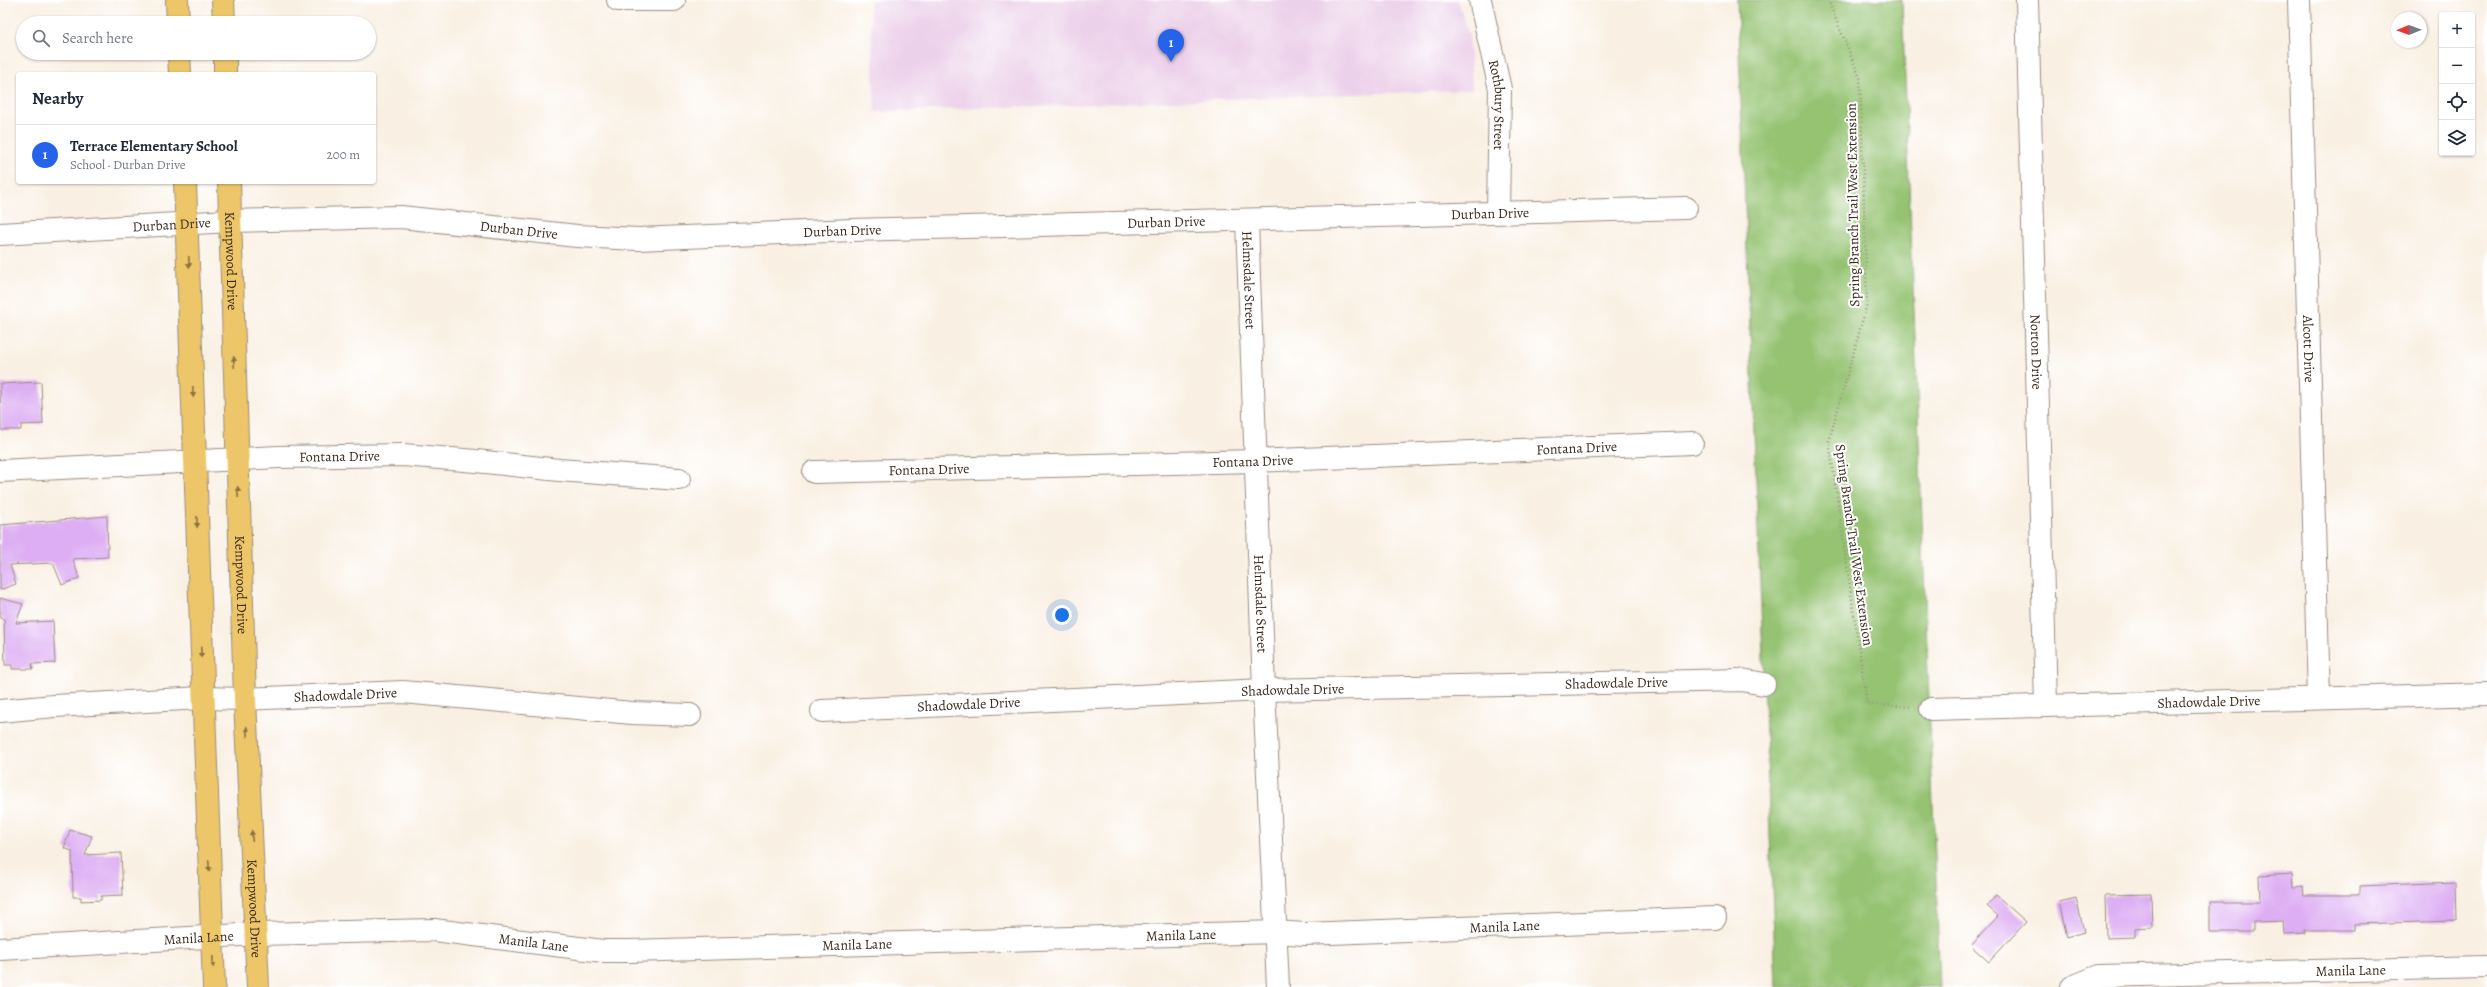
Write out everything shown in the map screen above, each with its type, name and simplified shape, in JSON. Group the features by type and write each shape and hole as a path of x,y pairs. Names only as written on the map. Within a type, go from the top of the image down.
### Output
{"main road":[{"path":"177,0 178,16"},
{"path":"223,0 224,16"},
{"path":"179,60 180,72"},
{"path":"224,60 225,72"},
{"path":"185,184 202,698 214,987"},
{"name":"Kempwood Drive","path":"229,184 245,699 257,934 258,987"}],"street":[{"path":"618,0 674,0"},
{"name":"Rothbury Street","path":"1480,0 1500,89 1498,212"},
{"name":"Norton Drive","path":"2027,0 2046,705"},
{"name":"Alcott Drive","path":"2299,0 2319,698"},
{"name":"Durban Drive","path":"0,234 230,221 401,217 577,236 638,239 852,230 1247,221 1498,212 1686,208"},
{"name":"Helmsdale Street","path":"1247,221 1264,690 1278,987"},
{"name":"Fontana Drive","path":"814,472 1255,461 1692,443"},
{"name":"Fontana Drive","path":"0,471 279,457 403,455 559,470 678,479"},
{"name":"Shadowdale Drive","path":"822,711 1264,690 1742,680 1764,684"},
{"name":"Shadowdale Drive","path":"0,711 54,706 202,698 245,699 403,692 632,713 690,715"},
{"name":"Shadowdale Drive","path":"1931,708 2487,694"},
{"name":"Manila Lane","path":"0,949 257,934 434,930 603,950 629,951 1276,932 1304,934 1715,918"},
{"name":"Manila Lane","path":"2072,987 2100,976 2143,975 2325,978 2487,967"}],"path":[{"name":"Spring Branch Trail West Extension","path":"1828,0 1860,78 1867,304 1829,441 1832,464 1867,704 1931,708"}],"shaded area":[{"path":"870,0 1458,0 1469,35 1472,90 875,112"}],"green space":[{"path":"1737,0 1902,0 1940,987 1776,987"}],"building":[{"path":"41,382 43,424 21,425 21,430 1,430 0,384"},
{"path":"107,516 108,557 73,559 79,578 62,585 53,563 10,565 16,584 0,590 0,525"},
{"path":"0,598 23,604 16,623 53,621 55,663 32,664 33,669 12,669 12,665 5,665 4,619 0,618"},
{"path":"70,830 92,836 85,855 121,853 123,895 101,896 101,900 81,901 81,897 73,897 72,851 64,848"},
{"path":"2292,874 2293,887 2303,886 2304,895 2360,895 2360,886 2456,882 2457,921 2355,924 2355,930 2305,930 2305,933 2285,934 2284,921 2253,922 2253,932 2210,932 2210,902 2260,902 2259,876"},
{"path":"2151,894 2152,927 2135,928 2135,937 2106,938 2105,895"},
{"path":"1996,895 2026,922 1989,962 1971,946 1998,916 1987,906"},
{"path":"2076,898 2084,932 2067,937 2059,902"}],"place":[{"name":"Terrace Elementary School","path":"1171,62"}]}
